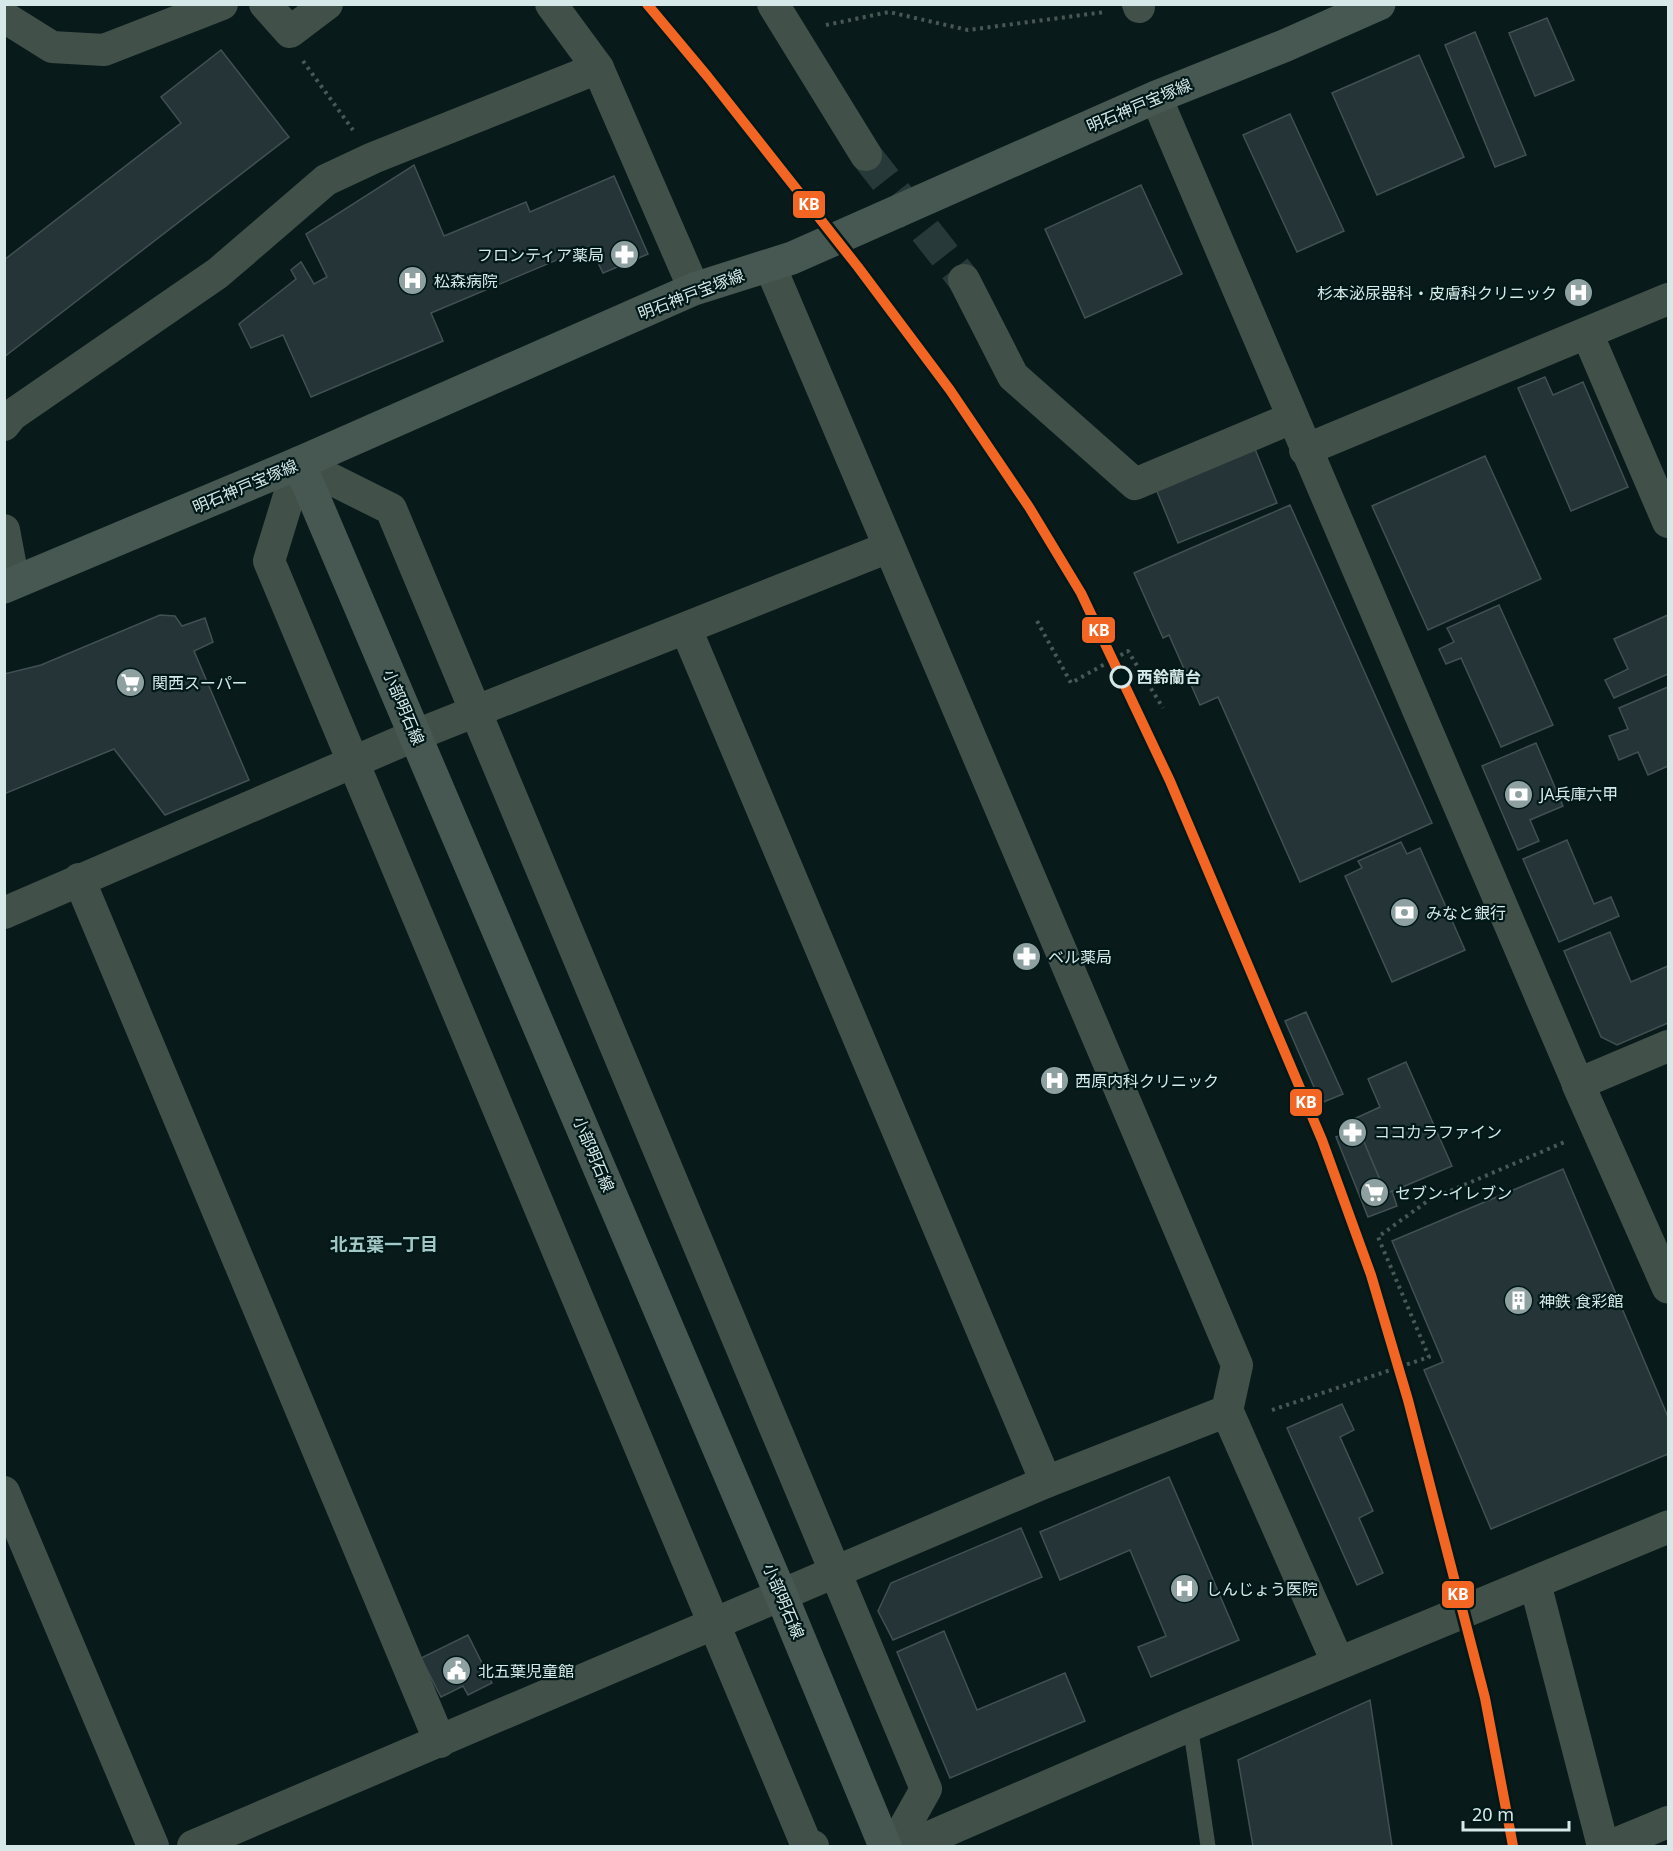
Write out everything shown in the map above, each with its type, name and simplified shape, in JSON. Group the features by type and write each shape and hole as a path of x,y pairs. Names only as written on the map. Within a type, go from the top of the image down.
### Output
{"main road":[{"name":"明石神戸宝塚線","path":"9,585 299,463 694,289 781,262 1156,98 1284,46 1379,4"},
{"name":"小部明石線","path":"299,463 782,1596 885,1846"}],"street":[{"path":"4,17 52,47 104,50 222,4"},
{"path":"264,4 290,32 327,4"},
{"path":"551,4 598,68 694,289"},
{"path":"772,4 866,154"},
{"path":"4,425 12,415 218,273 326,180 373,158 598,68"},
{"path":"1156,98 1578,1084 1668,1287"},
{"path":"781,262 889,547 1237,1365 1227,1411 1338,1663"},
{"path":"964,280 1013,376 1135,484 1292,418"},
{"path":"1305,450 1668,298"},
{"path":"1587,333 1668,522"},
{"path":"813,1846 807,1846 269,561 299,463 391,509 926,1789 894,1846"},
{"path":"4,530 9,585"},
{"path":"4,913 416,735 889,547"},
{"path":"686,629 1046,1482"},
{"path":"79,879 440,1742"},
{"path":"1578,1084 1668,1046"},
{"path":"193,1846 835,1574 1046,1482 1227,1411"},
{"path":"6,1502 153,1846"},
{"path":"910,1846 1190,1725 1668,1527"},
{"path":"1535,1583 1602,1846"},
{"path":"1610,1846 1668,1822"}],"lane":[{"path":"1190,1725 1208,1846"}],"path":[{"path":"791,33 889,12 968,30 1139,6"},
{"path":"290,32 296,52 373,158"},
{"path":"1037,621 1071,683 1128,651 1163,708"},
{"path":"1272,1410 1429,1357 1378,1238 1429,1200 1570,1140"}],"building":[{"path":"1547,18 1574,80 1535,96 1509,33"},
{"path":"1475,32 1526,155 1495,167 1445,45"},
{"path":"221,50 289,137 4,357 4,260 181,123 161,97"},
{"path":"1419,55 1464,157 1377,195 1332,93"},
{"path":"1290,114 1344,231 1297,252 1243,135"},
{"name":"松森病院","path":"414,165 444,236 526,202 530,212 614,176 648,254 603,273 590,246 431,313 443,341 311,397 283,335 251,348 239,324 296,279 291,270 301,262 314,284 327,277 306,234"},
{"path":"1141,185 1182,274 1085,318 1045,229"},
{"path":"1545,377 1553,395 1583,382 1628,487 1571,511 1518,388"},
{"path":"1255,449 1277,503 1178,543 1156,489"},
{"path":"1485,456 1541,579 1428,630 1372,506"},
{"path":"1290,505 1432,823 1300,882 1218,697 1200,705 1169,635 1163,638 1134,573"},
{"path":"1499,605 1553,725 1501,747 1461,658 1446,664 1439,649 1454,642 1447,628"},
{"path":"160,615 175,616 182,626 205,618 213,642 194,651 249,780 165,815 114,749 4,794 4,674 41,665"},
{"path":"1668,615 1668,674 1614,698 1605,680 1628,669 1614,639"},
{"path":"1668,687 1668,766 1648,775 1638,752 1619,760 1609,736 1628,729 1619,708"},
{"path":"1536,743 1563,806 1530,820 1539,841 1518,850 1482,766"},
{"path":"1567,840 1594,904 1611,897 1619,916 1559,942 1523,859"},
{"name":"みなと銀行","path":"1401,842 1407,854 1420,848 1465,950 1392,982 1345,876 1362,868 1358,861"},
{"path":"1610,932 1631,982 1668,966 1668,1023 1617,1045 1601,1037 1564,951"},
{"path":"1306,1012 1343,1094 1321,1103 1285,1021"},
{"path":"1406,1062 1452,1166 1386,1194 1354,1119 1380,1107 1368,1079"},
{"path":"1358,1128 1386,1194 1392,1191 1397,1206 1368,1217 1336,1137"},
{"name":"神鉄 食彩館","path":"1563,1169 1668,1417 1668,1454 1491,1529 1424,1370 1443,1362 1392,1241"},
{"path":"1342,1404 1354,1430 1340,1437 1373,1511 1359,1518 1383,1573 1357,1585 1287,1428"},
{"path":"1169,1477 1239,1640 1151,1677 1138,1647 1166,1636 1130,1550 1060,1580 1040,1532"},
{"path":"1021,1528 1042,1577 893,1640 878,1611 891,1583"},
{"path":"944,1631 977,1710 1065,1673 1085,1721 950,1778 897,1652"},
{"name":"北五葉児童館","path":"468,1635 492,1683 468,1695 463,1686 441,1697 421,1658"},
{"path":"1370,1700 1392,1846 1253,1846 1238,1760"}],"tunnel":[{"path":"866,155 964,280"}],"transit line":[{"name":"KB","path":"647,4 708,77 858,267 950,390 1029,507 1081,593 1170,781 1322,1140 1371,1275 1408,1400 1485,1698 1513,1846"}],"place":[{"name":"フロンティア薬局","path":"625,255"},
{"name":"松森病院","path":"413,281"},
{"name":"杉本泌尿器科・皮膚科クリニック","path":"1578,293"},
{"name":"西鈴蘭台","path":"1121,677"},
{"name":"関西スーパー","path":"131,683"},
{"name":"JA兵庫六甲","path":"1519,794"},
{"name":"みなと銀行","path":"1405,913"},
{"name":"ベル薬局","path":"1027,957"},
{"name":"西原内科クリニック","path":"1054,1081"},
{"name":"ココカラファイン","path":"1353,1132"},
{"name":"セブン-イレブン","path":"1374,1193"},
{"name":"神鉄 食彩館","path":"1518,1301"},
{"name":"しんじょう医院","path":"1185,1589"},
{"name":"北五葉児童館","path":"457,1671"}],"district":[{"name":"北五葉一丁目","path":"384,1244"}]}
